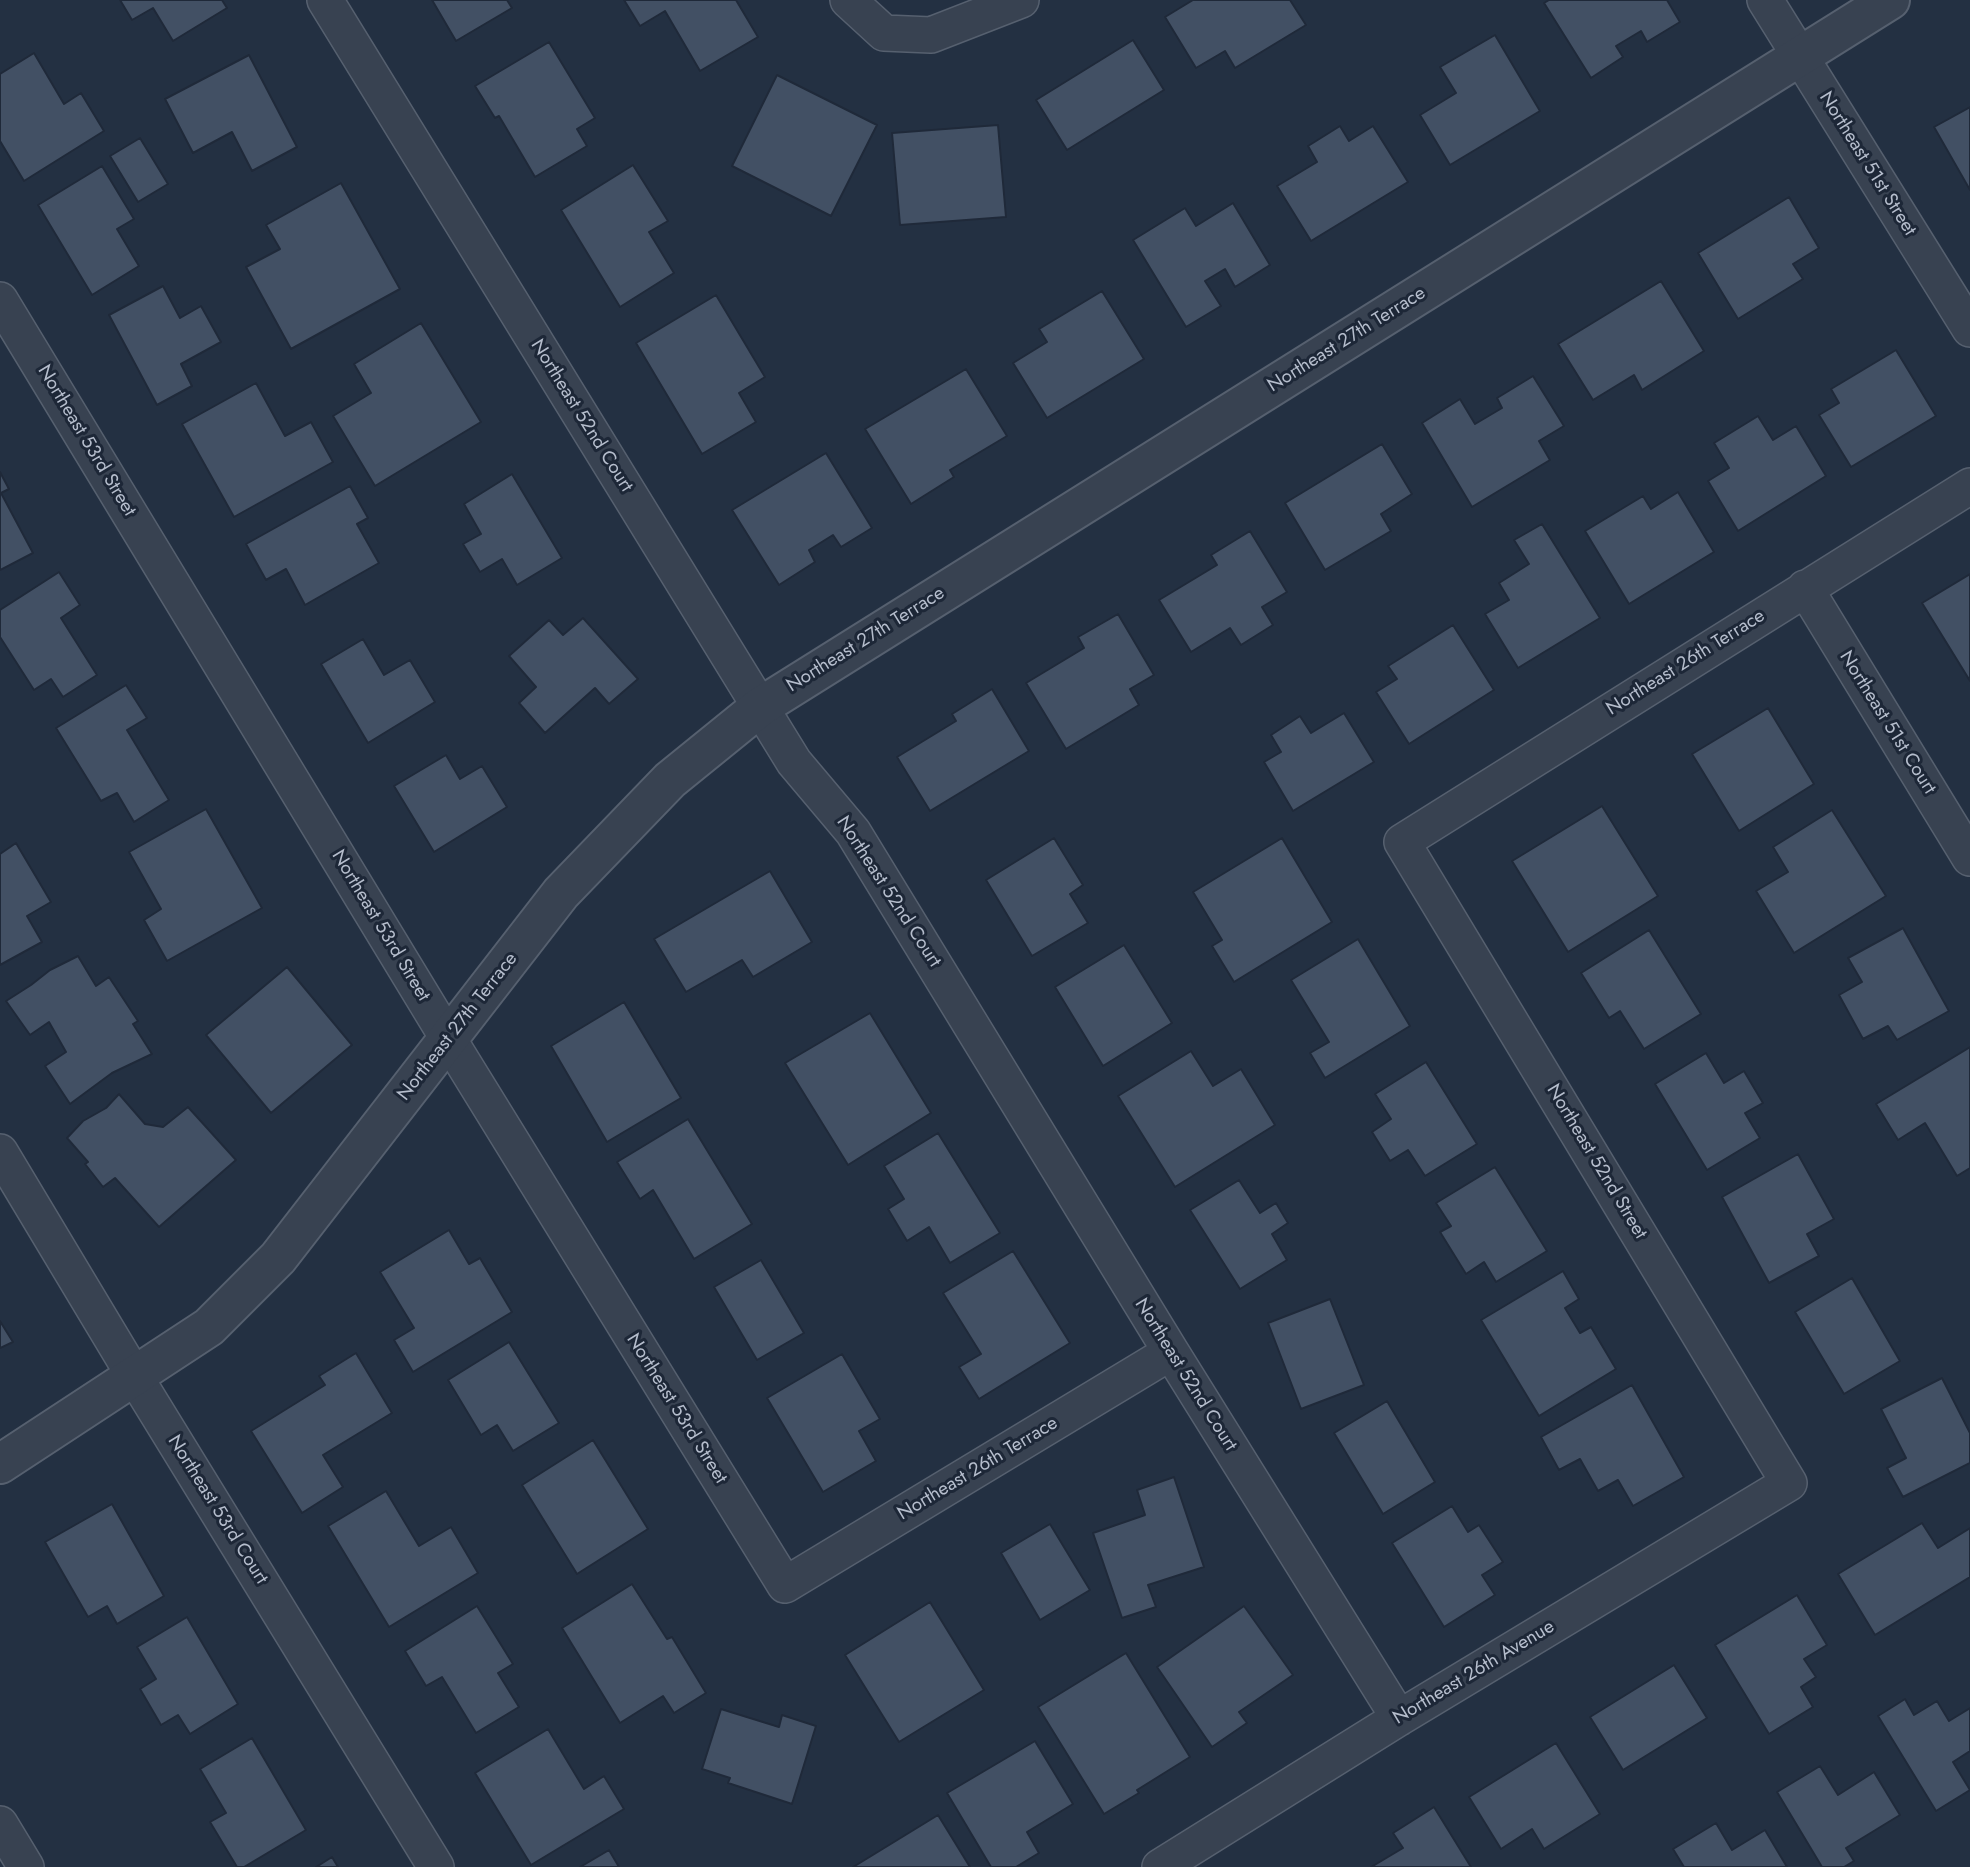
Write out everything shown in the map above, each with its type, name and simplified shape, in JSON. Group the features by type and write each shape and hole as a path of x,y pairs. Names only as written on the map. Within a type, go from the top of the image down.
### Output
{"street":[{"name":"Northeast 52nd Court","path":"324,0 794,762 853,832 1399,1718"},
{"path":"848,0 884,33 930,35 1021,0"},
{"name":"Northeast 51st Street","path":"1765,0 1970,328"},
{"name":"Northeast 27th Terrace","path":"0,1464 209,1327 278,1258 561,893 670,780 760,706 1890,0"},
{"name":"Northeast 53rd Street","path":"0,300 449,1040 785,1585"},
{"name":"Northeast 26th Terrace","path":"1402,842 1970,486"},
{"name":"Northeast 51st Court","path":"1804,588 1970,858"},
{"name":"Northeast 52nd Street","path":"1402,842 1789,1483"},
{"name":"Northeast 53rd Court","path":"0,1152 436,1867"},
{"name":"Northeast 26th Terrace","path":"785,1585 1171,1352"},
{"name":"Northeast 26th Avenue","path":"1160,1867 1399,1718 1789,1483"},
{"path":"0,1824 26,1867"}],"building":[{"path":"120,0 222,0 227,8 173,41 153,8 132,20"},
{"path":"432,0 507,0 512,8 456,41"},
{"path":"624,0 736,0 758,37 700,71 665,11 640,26"},
{"path":"1193,0 1290,0 1306,25 1235,68 1225,51 1196,68 1165,17"},
{"path":"1549,0 1667,0 1680,22 1647,42 1641,31 1616,46 1623,57 1591,78 1544,3"},
{"path":"1495,35 1540,111 1450,165 1420,115 1456,93 1440,67"},
{"path":"1133,40 1164,90 1067,150 1036,100"},
{"path":"549,42 595,118 577,129 587,146 535,177 499,116 495,118 475,86"},
{"path":"34,53 64,104 81,93 104,131 24,181 0,141 0,74"},
{"path":"249,55 297,147 252,171 232,132 193,153 165,99"},
{"path":"777,75 877,125 831,216 732,166"},
{"path":"1970,107 1970,190 1934,127"},
{"path":"998,125 1006,217 900,225 892,133"},
{"path":"1340,126 1349,141 1373,126 1408,182 1311,241 1277,186 1317,162 1308,146"},
{"path":"140,138 168,184 138,202 110,156"},
{"path":"633,165 668,221 649,232 674,273 620,307 561,210"},
{"path":"102,166 134,219 117,229 139,266 92,295 38,205"},
{"path":"341,183 400,289 291,349 246,267 280,249 266,225"},
{"path":"1789,197 1819,248 1793,264 1803,279 1738,319 1698,253"},
{"path":"1233,203 1270,265 1235,287 1225,269 1205,281 1221,306 1186,327 1133,240 1185,208 1196,226"},
{"path":"1661,281 1704,351 1642,390 1634,375 1593,400 1558,344"},
{"path":"163,286 180,318 201,306 221,342 181,364 192,386 157,405 109,315"},
{"path":"1102,291 1144,359 1047,418 1013,363 1047,342 1039,329"},
{"path":"716,295 765,377 739,393 756,422 702,454 636,343"},
{"path":"421,323 481,422 375,486 333,416 371,393 354,364"},
{"path":"1896,350 1936,416 1851,467 1819,415 1839,403 1831,389"},
{"path":"966,369 1007,436 950,470 954,477 911,504 865,429"},
{"path":"1533,376 1564,426 1539,441 1550,460 1472,507 1422,423 1460,399 1475,424 1502,408 1497,398"},
{"path":"256,383 285,436 311,422 333,462 234,517 182,424"},
{"path":"1758,416 1773,440 1796,426 1826,476 1738,531 1708,481 1729,468 1714,443"},
{"path":"1382,444 1412,494 1381,514 1391,531 1325,570 1285,503"},
{"path":"826,453 872,528 841,547 833,535 809,550 815,562 779,585 732,510"},
{"path":"0,472 9,489 1,493 33,553 0,570"},
{"path":"512,474 562,558 517,585 502,559 480,572 463,544 481,534 464,504"},
{"path":"350,486 368,518 357,524 379,563 305,605 286,569 266,580 246,544"},
{"path":"1678,492 1714,552 1629,604 1585,531 1643,496 1651,509"},
{"path":"1542,524 1600,618 1518,668 1485,614 1509,600 1499,583 1529,564 1514,540"},
{"path":"1250,531 1287,592 1262,607 1273,625 1241,645 1230,628 1191,652 1159,600 1217,565 1211,555"},
{"path":"59,572 80,605 61,618 97,675 63,697 51,679 34,690 0,637 0,610"},
{"path":"1970,574 1970,681 1922,603"},
{"path":"1118,614 1154,675 1130,689 1139,705 1066,749 1026,683 1084,648 1078,637"},
{"path":"583,618 638,679 609,704 595,688 545,733 519,703 536,687 509,656 549,620 563,635"},
{"path":"1453,625 1494,690 1409,744 1376,692 1397,679 1388,666"},
{"path":"363,639 384,675 410,660 435,702 368,743 321,664"},
{"path":"126,685 147,718 127,730 169,800 134,822 117,793 101,801 56,728"},
{"path":"992,689 1029,751 930,811 897,757 956,721 952,714"},
{"path":"1768,708 1814,784 1739,831 1692,754"},
{"path":"1344,713 1374,762 1293,811 1264,762 1281,752 1271,735 1300,716 1311,733"},
{"path":"446,755 460,779 482,766 507,807 434,852 394,786"},
{"path":"1602,806 1658,896 1568,952 1512,861"},
{"path":"206,809 262,908 167,961 144,920 161,909 129,852"},
{"path":"1832,810 1886,896 1794,953 1756,891 1788,872 1773,847"},
{"path":"1054,838 1083,885 1070,894 1088,923 1032,956 986,880"},
{"path":"1282,838 1332,922 1234,982 1212,946 1222,940 1193,892"},
{"path":"16,843 51,902 27,916 42,942 0,965 0,854"},
{"path":"770,871 812,942 753,977 742,960 686,992 654,939"},
{"path":"1903,928 1949,1011 1897,1040 1888,1026 1863,1039 1839,995 1862,982 1848,958"},
{"path":"1649,930 1701,1014 1644,1049 1620,1011 1609,1018 1581,973"},
{"path":"1358,939 1410,1026 1325,1078 1310,1053 1329,1042 1291,980"},
{"path":"1124,945 1172,1023 1103,1066 1055,987"},
{"path":"78,956 96,986 109,977 138,1021 133,1024 152,1054 112,1073 70,1104 45,1066 66,1052 49,1022 30,1035 6,1001 50,970"},
{"path":"287,967 352,1045 271,1113 206,1035"},
{"path":"624,1002 681,1098 607,1142 551,1046"},
{"path":"870,1013 931,1113 848,1165 785,1063"},
{"path":"1970,1047 1970,1168 1957,1176 1925,1123 1898,1140 1876,1104"},
{"path":"1191,1051 1213,1086 1241,1069 1275,1125 1175,1187 1118,1096"},
{"path":"1706,1053 1724,1083 1744,1071 1763,1103 1745,1113 1760,1138 1707,1170 1655,1084"},
{"path":"1426,1062 1477,1144 1425,1176 1408,1150 1390,1161 1372,1132 1391,1119 1375,1094"},
{"path":"119,1094 145,1124 163,1127 188,1107 236,1160 159,1227 115,1178 103,1187 85,1164 88,1162 67,1138 83,1121 106,1108"},
{"path":"688,1119 752,1224 694,1259 653,1190 640,1199 617,1162"},
{"path":"938,1133 1000,1233 950,1263 929,1227 907,1241 888,1209 904,1199 884,1166"},
{"path":"1798,1154 1834,1219 1807,1234 1819,1256 1769,1283 1722,1197"},
{"path":"1495,1167 1547,1251 1496,1282 1484,1262 1466,1274 1440,1232 1451,1226 1436,1203"},
{"path":"1239,1180 1260,1213 1276,1203 1288,1223 1272,1234 1287,1260 1240,1289 1190,1210"},
{"path":"449,1230 469,1264 480,1258 512,1312 413,1372 394,1340 414,1328 380,1272"},
{"path":"1013,1251 1070,1343 979,1399 959,1367 981,1354 943,1293"},
{"path":"761,1260 804,1333 757,1360 714,1287"},
{"path":"1563,1271 1579,1299 1565,1308 1580,1333 1591,1327 1616,1369 1539,1416 1481,1320"},
{"path":"1852,1278 1900,1361 1844,1394 1795,1312"},
{"path":"1330,1299 1364,1385 1301,1409 1268,1323"},
{"path":"0,1321 13,1342 0,1348"},
{"path":"509,1342 559,1423 513,1451 497,1425 481,1435 448,1380"},
{"path":"356,1353 392,1413 323,1455 343,1487 302,1513 251,1431 325,1385 319,1376"},
{"path":"842,1354 880,1419 859,1431 876,1461 823,1492 767,1398"},
{"path":"1942,1378 1970,1433 1970,1463 1903,1497 1887,1468 1906,1458 1881,1409"},
{"path":"1632,1385 1684,1477 1633,1506 1618,1480 1598,1491 1580,1459 1559,1470 1541,1437"},
{"path":"1387,1401 1435,1482 1383,1514 1334,1433"},
{"path":"593,1440 648,1529 577,1574 522,1485"},
{"path":"1174,1477 1204,1567 1148,1585 1156,1607 1122,1618 1093,1533 1145,1515 1137,1490"},
{"path":"386,1491 419,1546 451,1527 478,1573 389,1627 328,1526"},
{"path":"112,1504 164,1596 117,1624 107,1606 88,1617 45,1542"},
{"path":"1452,1506 1468,1532 1479,1525 1503,1562 1482,1575 1495,1595 1444,1627 1392,1543"},
{"path":"1922,1523 1938,1548 1970,1528 1970,1577 1875,1635 1838,1574"},
{"path":"1050,1524 1090,1590 1040,1620 1001,1553"},
{"path":"632,1584 667,1639 672,1637 706,1693 674,1713 663,1696 620,1723 562,1628"},
{"path":"1797,1595 1827,1645 1804,1659 1816,1677 1801,1687 1813,1707 1769,1734 1715,1645"},
{"path":"930,1602 984,1690 899,1742 845,1655"},
{"path":"477,1606 513,1664 498,1673 519,1707 476,1733 442,1677 426,1686 405,1651"},
{"path":"1244,1606 1293,1675 1239,1712 1247,1723 1212,1747 1157,1667"},
{"path":"187,1617 238,1704 190,1734 178,1715 161,1725 140,1689 156,1679 137,1647"},
{"path":"1126,1653 1190,1757 1104,1814 1038,1707"},
{"path":"1674,1665 1707,1718 1623,1770 1590,1717"},
{"path":"1905,1699 1914,1715 1937,1701 1949,1721 1970,1708 1970,1751 1953,1762 1970,1790 1936,1811 1878,1716"},
{"path":"721,1709 779,1727 782,1715 816,1726 792,1804 728,1783 730,1778 702,1769"},
{"path":"548,1729 584,1789 604,1776 624,1809 531,1865 475,1773"},
{"path":"252,1738 306,1830 244,1867 237,1867 210,1822 226,1813 200,1769"},
{"path":"1035,1741 1073,1804 1027,1832 1039,1853 1016,1867 991,1867 947,1793"},
{"path":"1556,1743 1600,1814 1544,1849 1532,1829 1501,1849 1469,1797"},
{"path":"1820,1766 1838,1795 1874,1772 1900,1815 1846,1848 1854,1861 1844,1867 1822,1867 1777,1792"},
{"path":"1434,1807 1471,1867 1371,1867 1403,1848 1393,1833"},
{"path":"938,1815 970,1867 853,1867"},
{"path":"1716,1823 1732,1850 1765,1830 1787,1867 1684,1867 1673,1849"},
{"path":"609,1850 619,1867 580,1867"},
{"path":"332,1857 338,1867 316,1867"}]}
